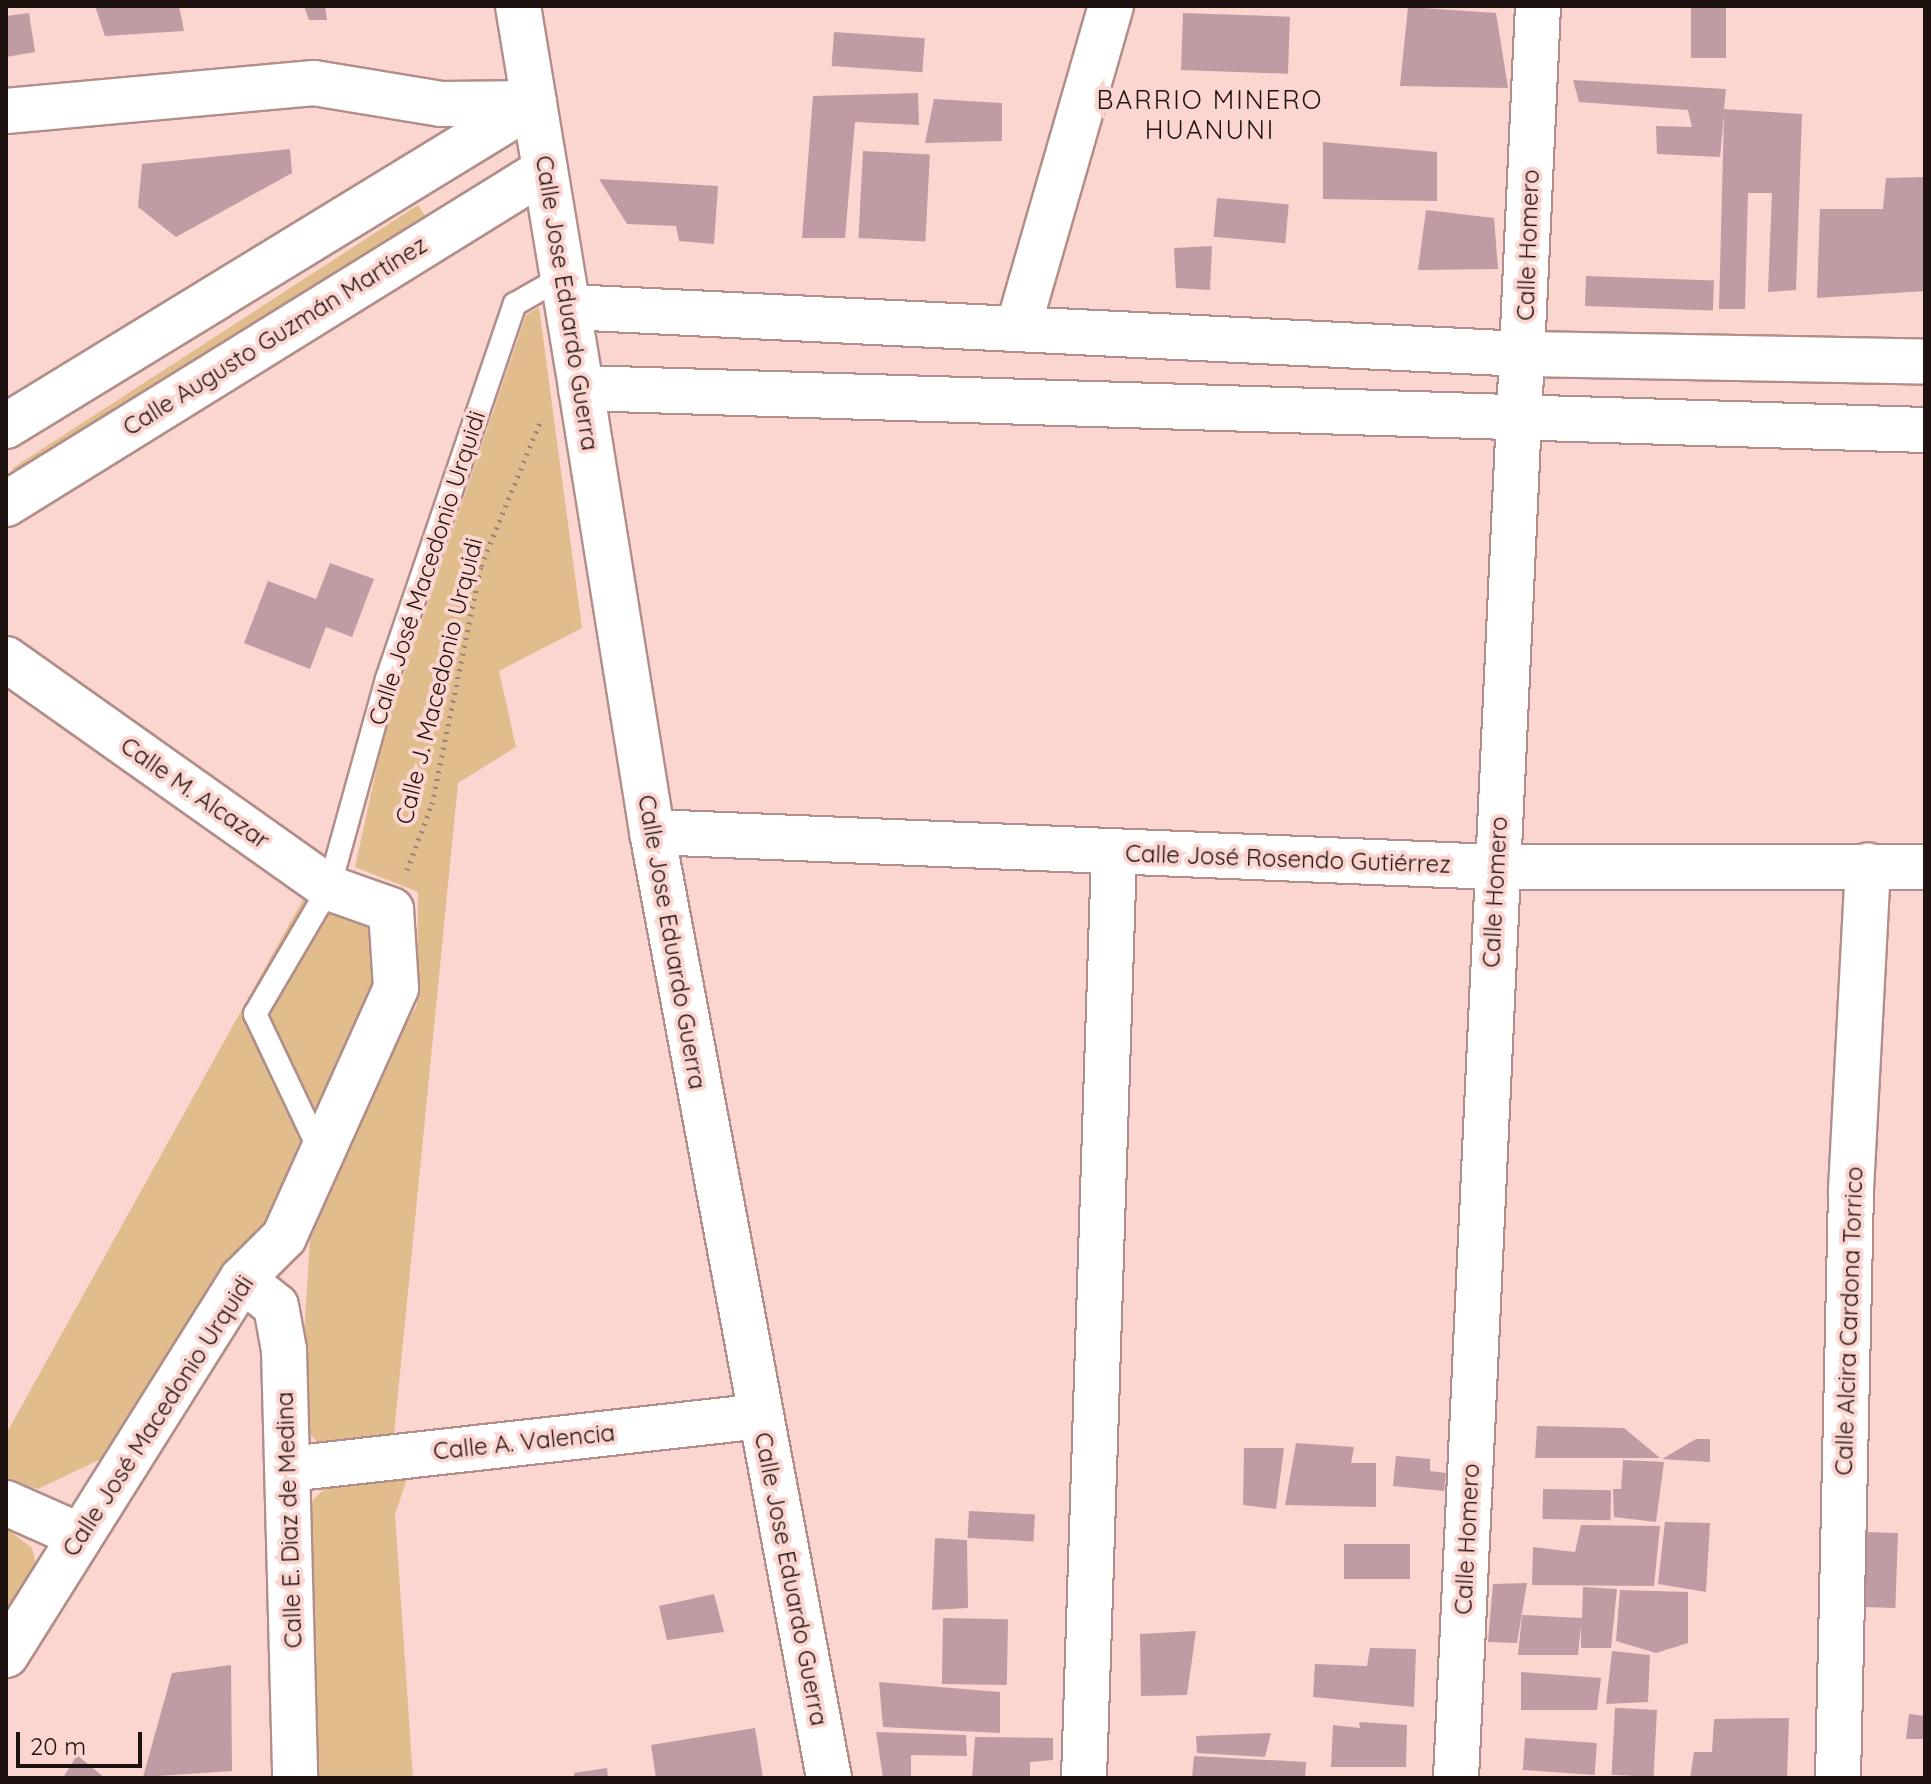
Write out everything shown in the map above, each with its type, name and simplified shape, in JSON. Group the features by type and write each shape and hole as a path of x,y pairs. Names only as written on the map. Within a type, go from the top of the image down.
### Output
{"street":[{"name":"Calle Jose Eduardo Guerra","path":"518,6 652,832 829,1778"},
{"path":"1018,328 1111,6"},
{"name":"Calle Homero","path":"1456,1778 1495,867 1523,417 1538,6"},
{"path":"6,111 314,83 441,104 534,103"},
{"path":"6,426 534,103"},
{"name":"Calle Augusto Guzmán Martínez","path":"6,504 545,170"},
{"path":"566,291 1018,328 1524,354 1925,362"},
{"path":"581,388 1925,430"},
{"name":"Calle M. Alcazar","path":"6,659 329,888 391,910"},
{"name":"Calle José Rosendo Gutiérrez","path":"652,832 1495,867 1925,867"},
{"path":"1084,1778 1114,853"},
{"name":"Calle Alcira Cardona Torrico","path":"1838,1778 1851,1190 1868,865"},
{"name":"Calle José Macedonio Urquidi","path":"6,1655 242,1279 284,1237 396,988 391,910"},
{"name":"Calle E. Diaz de Medina","path":"242,1279 276,1306 289,1469 295,1778"},
{"name":"Calle A. Valencia","path":"289,1469 759,1416"},
{"path":"6,1503 80,1536"}],"lane":[{"name":"Calle José Macedonio Urquidi","path":"321,1153 255,1014 329,888 387,679 515,304 566,291"}],"path":[{"name":"Calle J. Macedonio Urquidi","path":"391,910 432,804 481,566 541,419 581,388"}],"shaded area":[{"path":"418,205 427,219 21,483 12,469"},
{"path":"539,307 582,628 499,671 516,747 458,783 394,1434 319,1445 299,1420 310,1237 356,1114 417,1005 418,892 355,867 385,730 526,315"},
{"path":"306,894 367,922 378,990 261,1233 103,1458 38,1489 6,1479 6,1434"},
{"path":"408,1476 395,1514 413,1778 316,1778 305,1507 329,1485"},
{"path":"6,1528 32,1548 39,1576 6,1630"}],"building":[{"path":"95,6 179,6 184,31 105,36"},
{"path":"304,6 325,6 327,20 309,20"},
{"path":"1691,6 1726,6 1726,58 1691,58"},
{"path":"1408,7 1496,13 1508,88 1400,86"},
{"path":"29,13 35,52 6,57 6,16"},
{"path":"1183,13 1290,17 1288,74 1181,70"},
{"path":"834,32 925,38 922,72 832,66"},
{"path":"1573,80 1726,89 1724,109 1802,114 1796,290 1768,292 1772,193 1748,193 1745,309 1719,309 1724,114 1720,157 1657,154 1656,126 1692,127 1688,110 1579,102"},
{"path":"918,93 919,125 855,122 845,238 802,238 813,96"},
{"path":"934,99 1002,103 1002,141 925,143"},
{"path":"1323,142 1437,152 1437,201 1323,199"},
{"path":"290,149 292,173 176,237 138,207 142,164"},
{"path":"863,151 930,155 925,241 858,238"},
{"path":"1925,177 1925,291 1817,298 1820,209 1883,209 1886,178"},
{"path":"599,179 718,186 714,244 679,241 676,226 627,224"},
{"path":"1217,198 1289,204 1285,243 1214,237"},
{"path":"1426,210 1494,218 1498,269 1418,270"},
{"path":"1212,246 1210,290 1176,288 1174,248"},
{"path":"1586,276 1714,280 1713,310 1585,306"},
{"path":"330,563 374,579 352,637 326,627 310,669 244,643 268,581 316,599"},
{"path":"1537,1426 1624,1428 1660,1458 1535,1458"},
{"path":"1696,1439 1710,1439 1710,1462 1662,1459"},
{"path":"1296,1443 1354,1447 1351,1463 1376,1463 1376,1507 1285,1505"},
{"path":"1244,1448 1284,1448 1276,1509 1243,1505"},
{"path":"1396,1456 1430,1459 1430,1471 1446,1473 1444,1491 1393,1486"},
{"path":"1623,1460 1664,1462 1656,1522 1614,1517 1613,1489 1621,1489"},
{"path":"1543,1489 1611,1490 1610,1520 1542,1519"},
{"path":"969,1511 1035,1514 1033,1541 968,1538"},
{"path":"1665,1522 1710,1523 1706,1592 1658,1584"},
{"path":"1581,1525 1660,1526 1654,1586 1532,1585 1533,1547 1575,1552"},
{"path":"1866,1532 1898,1533 1895,1608 1863,1607"},
{"path":"935,1538 967,1540 968,1608 932,1610"},
{"path":"1344,1544 1410,1544 1410,1579 1344,1579"},
{"path":"1527,1583 1517,1643 1488,1642 1493,1584"},
{"path":"1583,1587 1617,1589 1611,1648 1581,1648 1581,1625 1578,1655 1518,1655 1522,1615 1582,1618"},
{"path":"1620,1590 1688,1592 1688,1643 1656,1653 1616,1641"},
{"path":"714,1594 724,1632 667,1640 659,1606"},
{"path":"943,1618 1008,1619 1007,1685 942,1684"},
{"path":"1196,1631 1187,1695 1141,1696 1140,1634"},
{"path":"1370,1648 1416,1649 1414,1707 1313,1697 1315,1664 1367,1666"},
{"path":"1612,1651 1650,1655 1648,1702 1606,1704"},
{"path":"231,1665 232,1771 143,1777 172,1673"},
{"path":"1521,1672 1601,1678 1597,1710 1521,1710"},
{"path":"879,1682 1000,1692 1000,1733 883,1727"},
{"path":"1615,1708 1657,1710 1653,1777 1612,1775"},
{"path":"1909,1714 1925,1716 1925,1739 1906,1739"},
{"path":"1789,1718 1787,1778 1690,1778 1694,1752 1712,1752 1714,1719"},
{"path":"1359,1722 1407,1725 1406,1767 1331,1767 1333,1725 1360,1728"},
{"path":"755,1728 763,1778 656,1778 651,1745"},
{"path":"876,1732 966,1735 967,1756 911,1755 911,1778 883,1778"},
{"path":"1271,1733 1265,1757 1197,1753 1196,1736"},
{"path":"975,1737 1053,1738 1053,1760 1030,1762 1030,1778 972,1778"},
{"path":"1525,1738 1597,1743 1595,1775 1523,1770"},
{"path":"77,1755 105,1778 63,1778"},
{"path":"1194,1756 1306,1762 1305,1778 1192,1778"},
{"path":"607,1768 608,1778 574,1778 574,1773"}],"district":[{"name":"BARRIO MINERO HUANUNI","path":"1210,115"}]}
